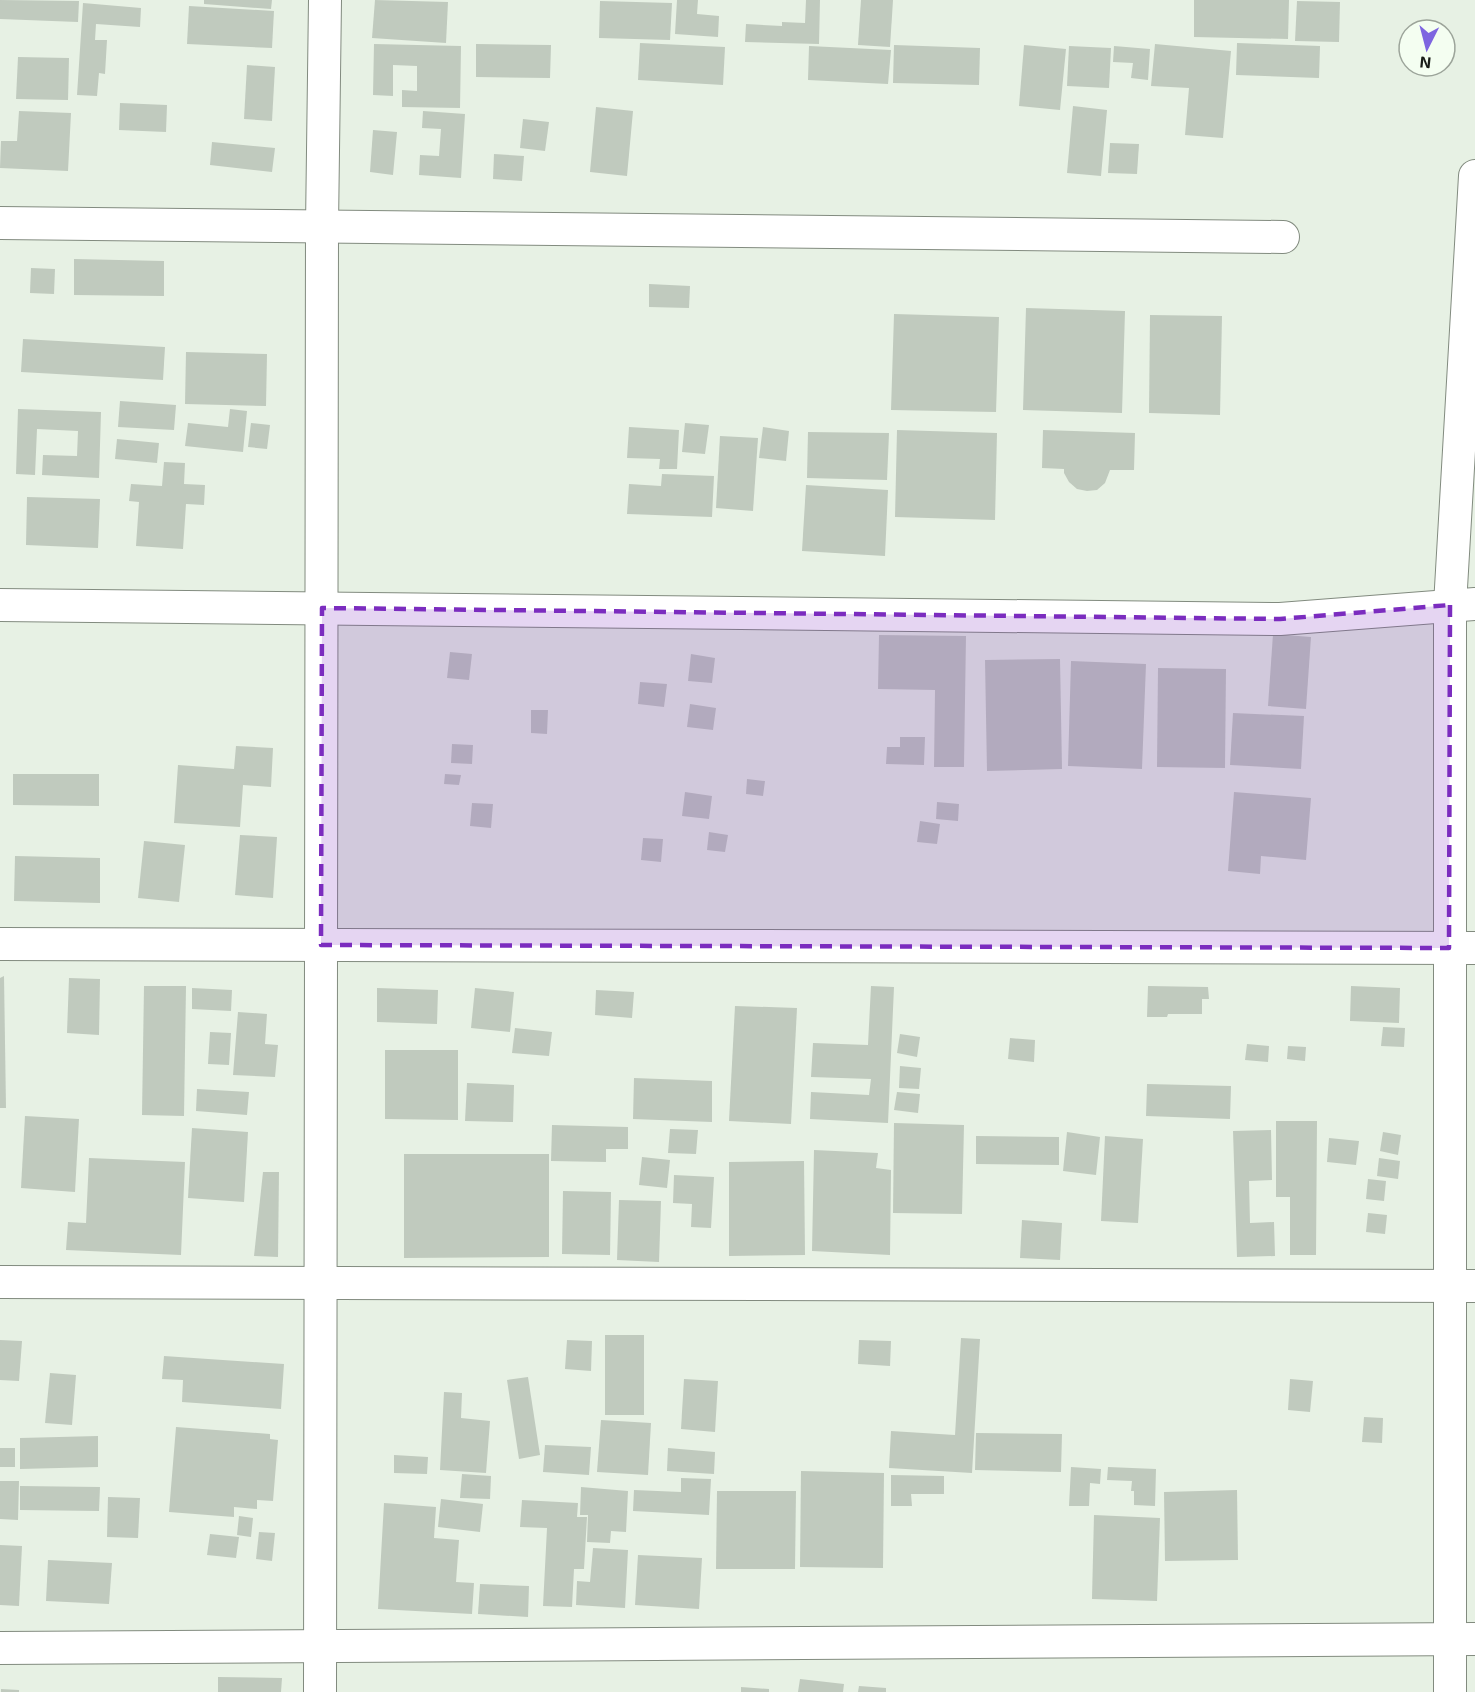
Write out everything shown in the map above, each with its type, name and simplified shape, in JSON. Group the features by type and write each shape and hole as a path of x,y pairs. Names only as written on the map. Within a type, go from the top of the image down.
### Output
{"street":[{"path":"320,1692 322,226 326,0"},
{"path":"1450,1692 1462,1639 1462,604 1475,176"},
{"path":"0,223 1283,237"},
{"path":"0,605 1280,619 1462,604"},
{"path":"0,944 1462,948"},
{"path":"0,1282 1462,1286"},
{"path":"0,1648 1462,1639"}],"highlighted area":[{"path":"1450,605 1449,948 321,945 322,608 1280,619"}],"building":[{"path":"0,0 79,1 78,22 0,19"},
{"path":"204,0 272,0 271,9 204,4"},
{"path":"375,0 448,2 446,43 372,38"},
{"path":"677,0 698,0 697,14 719,16 718,37 675,34"},
{"path":"806,0 820,0 819,44 745,42 746,24 782,26 782,22 805,23"},
{"path":"861,0 893,0 890,47 858,45"},
{"path":"1194,0 1289,0 1288,39 1194,37"},
{"path":"600,1 672,3 670,40 599,38"},
{"path":"1297,1 1340,2 1339,42 1295,41"},
{"path":"83,3 141,8 140,27 96,24 95,40 107,40 105,74 99,73 97,96 77,95"},
{"path":"189,6 274,11 272,48 187,44"},
{"path":"640,43 725,47 723,85 638,80"},
{"path":"1237,43 1320,46 1319,78 1236,75"},
{"path":"374,44 461,46 460,108 402,107 402,90 417,91 417,66 393,65 393,96 373,95"},
{"path":"476,44 551,45 550,78 476,77"},
{"path":"1155,44 1231,51 1223,138 1185,135 1189,88 1151,86"},
{"path":"894,45 980,48 979,85 893,83"},
{"path":"1024,45 1066,49 1060,110 1019,106"},
{"path":"809,46 891,50 888,84 808,80"},
{"path":"1069,46 1111,48 1109,88 1067,86"},
{"path":"1114,46 1150,49 1148,80 1131,78 1133,63 1113,62"},
{"path":"18,57 69,58 68,100 16,99"},
{"path":"247,65 275,67 272,121 244,119"},
{"path":"120,103 167,105 166,132 119,130"},
{"path":"1073,106 1107,110 1101,176 1067,173"},
{"path":"596,107 633,111 627,176 590,172"},
{"path":"19,111 71,113 68,171 0,168 1,141 17,141"},
{"path":"423,111 465,114 461,178 419,175 420,155 439,156 441,129 422,128"},
{"path":"523,119 549,122 545,151 520,148"},
{"path":"373,130 397,132 393,175 370,172"},
{"path":"212,142 275,148 272,172 210,165"},
{"path":"1110,143 1139,144 1137,174 1108,173"},
{"path":"494,154 524,156 522,181 493,179"},
{"path":"74,259 164,261 164,296 74,295"},
{"path":"31,268 55,269 54,294 30,293"},
{"path":"649,284 690,286 689,308 649,307"},
{"path":"1026,308 1125,311 1122,413 1023,410"},
{"path":"894,314 999,317 996,412 891,410"},
{"path":"1150,315 1222,316 1220,415 1149,413"},
{"path":"23,339 165,347 163,380 21,372"},
{"path":"186,352 267,354 266,406 185,404"},
{"path":"120,401 176,405 174,430 118,427"},
{"path":"18,409 101,412 99,478 42,475 43,455 77,456 78,431 37,429 35,475 16,474"},
{"path":"230,409 247,411 243,452 185,446 188,423 228,427"},
{"path":"251,423 270,425 267,449 248,447"},
{"path":"685,423 709,425 705,454 682,452"},
{"path":"629,427 679,430 677,469 659,469 660,459 627,458"},
{"path":"763,427 789,431 786,461 759,458"},
{"path":"897,430 997,433 995,520 895,517"},
{"path":"1043,430 1135,433 1134,470 1110,470 1105,483 1097,490 1077,489 1069,482 1064,469 1042,468"},
{"path":"808,432 889,433 887,480 807,478"},
{"path":"720,436 758,438 753,511 716,508"},
{"path":"117,439 159,443 157,463 115,459"},
{"path":"164,462 185,463 184,484 205,485 204,505 186,504 183,549 136,546 139,502 129,501 131,484 162,486"},
{"path":"662,474 714,476 712,517 627,514 629,484 661,486"},
{"path":"806,485 888,490 885,556 802,551"},
{"path":"27,497 100,499 98,548 26,545"},
{"path":"1273,634 1311,637 1306,709 1268,706"},
{"path":"879,635 966,636 964,767 934,767 935,690 878,689"},
{"path":"450,652 472,654 469,680 447,678"},
{"path":"691,654 715,658 712,683 688,681"},
{"path":"1060,659 1062,769 987,771 985,660"},
{"path":"1071,661 1146,664 1142,769 1068,766"},
{"path":"1158,668 1226,669 1225,768 1157,767"},
{"path":"640,682 667,684 664,707 638,704"},
{"path":"690,704 716,708 713,730 687,727"},
{"path":"531,710 548,710 547,734 531,733"},
{"path":"1233,713 1304,716 1301,769 1230,765"},
{"path":"900,737 925,737 924,765 886,764 887,747 900,747"},
{"path":"452,744 473,745 472,764 451,763"},
{"path":"236,746 273,748 271,787 243,785 240,827 174,823 178,765 234,769"},
{"path":"13,774 99,774 99,806 13,805"},
{"path":"445,774 461,775 459,785 444,784"},
{"path":"747,779 765,781 763,796 746,794"},
{"path":"685,792 712,796 709,819 682,816"},
{"path":"1234,792 1311,798 1306,860 1261,856 1260,874 1228,871"},
{"path":"937,802 959,804 958,821 936,819"},
{"path":"472,803 493,804 491,828 470,826"},
{"path":"920,821 940,824 937,844 917,842"},
{"path":"709,832 728,835 725,852 707,850"},
{"path":"240,835 277,837 273,898 235,895"},
{"path":"643,838 663,839 661,862 641,860"},
{"path":"144,841 185,845 179,902 138,898"},
{"path":"15,856 100,858 100,903 14,901"},
{"path":"4,976 6,1108 0,1108 0,978"},
{"path":"69,978 100,979 99,1035 67,1033"},
{"path":"144,986 186,986 184,1116 142,1115"},
{"path":"871,986 894,987 888,1123 810,1119 811,1092 869,1095 871,1079 811,1077 813,1043 868,1045"},
{"path":"1148,986 1208,987 1209,999 1202,999 1202,1014 1168,1014 1167,1017 1147,1017"},
{"path":"1351,986 1400,988 1399,1023 1350,1021"},
{"path":"192,988 232,990 231,1011 192,1009"},
{"path":"377,988 438,990 437,1024 377,1022"},
{"path":"475,988 514,992 510,1032 471,1028"},
{"path":"596,990 634,992 632,1018 595,1015"},
{"path":"735,1006 797,1008 791,1124 729,1121"},
{"path":"238,1012 267,1014 265,1044 278,1045 275,1077 233,1075"},
{"path":"1383,1027 1405,1028 1404,1047 1381,1046"},
{"path":"515,1028 552,1032 549,1056 512,1053"},
{"path":"210,1032 231,1033 229,1065 208,1064"},
{"path":"900,1034 920,1037 917,1057 897,1053"},
{"path":"1010,1038 1035,1040 1034,1062 1008,1059"},
{"path":"1247,1044 1269,1046 1268,1062 1245,1060"},
{"path":"1288,1046 1306,1047 1305,1061 1287,1059"},
{"path":"385,1050 458,1050 458,1120 385,1119"},
{"path":"900,1066 921,1068 919,1089 899,1088"},
{"path":"634,1078 712,1081 712,1122 633,1119"},
{"path":"467,1083 514,1085 513,1122 465,1121"},
{"path":"1147,1084 1231,1086 1230,1119 1146,1116"},
{"path":"197,1089 249,1092 247,1115 196,1111"},
{"path":"897,1092 920,1094 918,1113 894,1110"},
{"path":"25,1116 79,1119 75,1192 21,1188"},
{"path":"1276,1121 1317,1121 1316,1255 1290,1255 1290,1197 1276,1197"},
{"path":"894,1123 964,1125 962,1214 893,1213"},
{"path":"552,1125 628,1127 628,1149 606,1149 606,1162 551,1161"},
{"path":"192,1128 248,1132 244,1202 188,1198"},
{"path":"670,1129 698,1130 696,1154 668,1153"},
{"path":"1271,1130 1272,1180 1249,1181 1250,1223 1274,1222 1275,1256 1237,1257 1233,1131"},
{"path":"1067,1132 1100,1137 1096,1175 1063,1171"},
{"path":"1383,1132 1401,1135 1398,1155 1380,1151"},
{"path":"976,1136 1059,1137 1059,1165 976,1164"},
{"path":"1105,1136 1143,1139 1138,1223 1101,1221"},
{"path":"1329,1138 1359,1141 1356,1165 1327,1162"},
{"path":"814,1150 878,1153 876,1168 891,1170 890,1255 812,1251"},
{"path":"404,1154 549,1154 549,1257 404,1258"},
{"path":"642,1157 670,1160 667,1188 639,1185"},
{"path":"89,1158 185,1162 181,1255 66,1250 68,1222 86,1223"},
{"path":"1379,1158 1400,1161 1398,1179 1377,1176"},
{"path":"804,1161 805,1255 729,1256 729,1162"},
{"path":"263,1172 279,1172 278,1257 254,1256"},
{"path":"674,1175 714,1177 711,1228 691,1227 692,1204 673,1203"},
{"path":"1368,1179 1386,1181 1384,1201 1366,1199"},
{"path":"563,1191 611,1192 610,1255 562,1254"},
{"path":"619,1200 661,1201 659,1262 617,1260"},
{"path":"1368,1213 1387,1215 1385,1234 1366,1232"},
{"path":"1022,1220 1062,1223 1060,1260 1020,1258"},
{"path":"605,1335 644,1335 644,1415 605,1415"},
{"path":"961,1338 980,1339 972,1473 889,1468 891,1431 955,1435"},
{"path":"0,1340 22,1341 19,1381 0,1380"},
{"path":"567,1340 592,1341 591,1371 565,1369"},
{"path":"859,1340 891,1341 890,1366 858,1364"},
{"path":"164,1356 284,1364 281,1409 182,1402 183,1380 162,1379"},
{"path":"50,1373 76,1375 72,1425 45,1423"},
{"path":"528,1377 540,1455 519,1459 507,1380"},
{"path":"684,1379 718,1381 715,1432 681,1429"},
{"path":"1290,1379 1313,1381 1310,1412 1288,1410"},
{"path":"444,1392 462,1393 461,1418 490,1421 486,1473 440,1470"},
{"path":"1364,1417 1383,1418 1382,1443 1362,1442"},
{"path":"601,1420 651,1423 648,1475 597,1472"},
{"path":"176,1427 270,1434 270,1439 278,1440 273,1501 257,1500 257,1509 234,1507 234,1517 169,1512"},
{"path":"976,1433 1062,1434 1061,1472 975,1470"},
{"path":"98,1436 98,1467 20,1469 20,1438"},
{"path":"545,1445 591,1447 589,1475 543,1472"},
{"path":"0,1448 15,1448 15,1467 0,1467"},
{"path":"668,1448 715,1452 714,1474 667,1471"},
{"path":"394,1455 428,1457 427,1474 394,1473"},
{"path":"1071,1467 1101,1469 1100,1484 1090,1483 1089,1506 1069,1506"},
{"path":"1108,1467 1156,1469 1155,1506 1134,1505 1134,1491 1131,1491 1132,1481 1107,1480"},
{"path":"801,1471 884,1473 883,1568 800,1567"},
{"path":"462,1474 491,1476 490,1499 460,1498"},
{"path":"891,1475 944,1476 944,1494 911,1494 912,1506 891,1506"},
{"path":"681,1478 711,1479 709,1515 633,1511 634,1490 681,1492"},
{"path":"0,1481 19,1481 18,1520 0,1519"},
{"path":"20,1486 100,1487 99,1511 20,1510"},
{"path":"581,1487 628,1491 626,1532 611,1531 610,1543 587,1542 588,1515 580,1515"},
{"path":"1237,1490 1238,1560 1165,1561 1164,1492"},
{"path":"717,1491 796,1491 795,1569 716,1569"},
{"path":"108,1497 140,1498 138,1538 107,1537"},
{"path":"441,1499 483,1504 480,1532 438,1527"},
{"path":"522,1500 578,1503 577,1517 587,1517 584,1569 574,1569 572,1607 543,1606 547,1528 520,1527"},
{"path":"384,1503 436,1507 434,1538 459,1540 456,1582 474,1583 472,1614 378,1609"},
{"path":"1094,1515 1160,1518 1157,1601 1092,1599"},
{"path":"239,1516 253,1518 251,1537 237,1535"},
{"path":"259,1532 275,1533 272,1561 256,1559"},
{"path":"210,1534 239,1537 236,1558 207,1555"},
{"path":"0,1545 22,1546 19,1606 0,1605"},
{"path":"593,1548 628,1550 625,1608 576,1605 577,1581 590,1582"},
{"path":"638,1555 702,1558 699,1609 635,1605"},
{"path":"48,1560 112,1563 109,1604 46,1601"},
{"path":"480,1584 529,1586 528,1617 478,1614"},
{"path":"218,1677 282,1678 281,1692 218,1692"},
{"path":"800,1679 844,1684 843,1692 798,1692"},
{"path":"859,1686 886,1688 886,1692 858,1692"},
{"path":"741,1687 769,1689 769,1692 741,1692"},
{"path":"1,1689 19,1690 19,1692 1,1692"}]}
